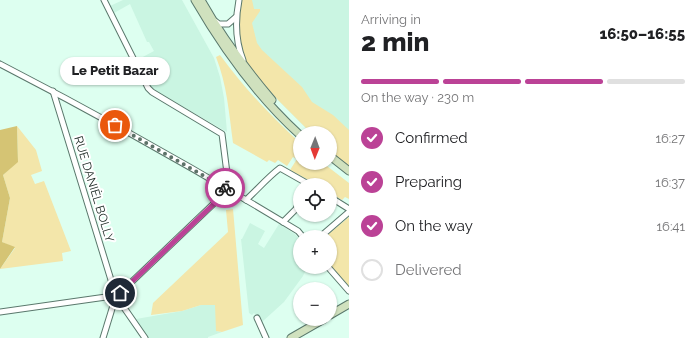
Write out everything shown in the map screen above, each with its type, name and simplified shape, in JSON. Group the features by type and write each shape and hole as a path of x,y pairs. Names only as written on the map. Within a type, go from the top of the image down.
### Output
{"main road":[{"path":"195,0 216,36 245,76 293,128"},
{"path":"201,0 224,38 247,70 272,100 297,126"},
{"path":"337,162 349,171"},
{"path":"337,167 349,176"},
{"path":"337,311 349,304"},
{"path":"291,338 312,326"}],"street":[{"path":"103,338 116,296 228,190 222,134 152,92 148,88 104,0"},
{"path":"239,0 236,17 237,40 240,53 247,70"},
{"path":"211,18 223,25 228,24 236,17"},
{"path":"0,64 53,91 296,230"},
{"name":"RUE DANIÈL BOLLY","path":"53,91 116,296 145,338"},
{"path":"246,200 265,180 280,168 298,178"},
{"path":"337,201 349,209"},
{"path":"283,222 293,212"},
{"path":"328,230 349,212"},
{"path":"334,274 349,291"},
{"path":"0,312 116,296"},
{"path":"257,318 266,338"}],"shaded area":[{"path":"123,0 182,0 214,58 220,77 224,98 227,132 154,90 150,86 137,60 154,51 149,42 147,42 130,4 114,13 110,6"},
{"path":"241,0 349,0 349,166 337,157 337,126 304,126 278,100 238,18"},
{"path":"241,0 252,0 254,9 260,9 252,23 257,43 262,50 302,87 312,102 333,115 349,130 349,166 337,157 337,126 304,126 278,100 246,64 238,40 238,18"},
{"path":"220,55 258,101 293,136 293,157 287,166 278,160 275,163 269,160 267,162 233,143 225,89 216,57"},
{"path":"17,126 36,150 42,171 31,175 35,184 44,181 71,251 62,253 63,261 0,269 15,248 2,242 10,198 3,175 18,161"},
{"path":"17,126 18,162 3,175 10,198 2,242 15,247 0,269 0,130"},
{"path":"293,165 293,170 332,170 349,183 349,199 345,197 342,200 337,197 337,178 304,178 290,170"},
{"path":"233,209 243,325 222,332 216,331 215,305 201,305 182,311 151,315 153,303 228,232 226,210"},
{"path":"349,217 349,286 337,273 337,230 333,230"},
{"path":"250,223 265,231 258,244 264,248 279,224 293,233 293,274 304,274 299,282 293,282 293,290 284,302 262,322 254,313 252,315 249,313 242,239"},
{"path":"201,305 216,305 216,331 222,332 208,338 148,338 136,319 182,311"}],"way so far":[{"path":"115,125 225,188"}],"place":[{"name":"Le Petit Bazar","path":"115,125"}],"route":[{"path":"120,293 228,190 225,188"}]}
